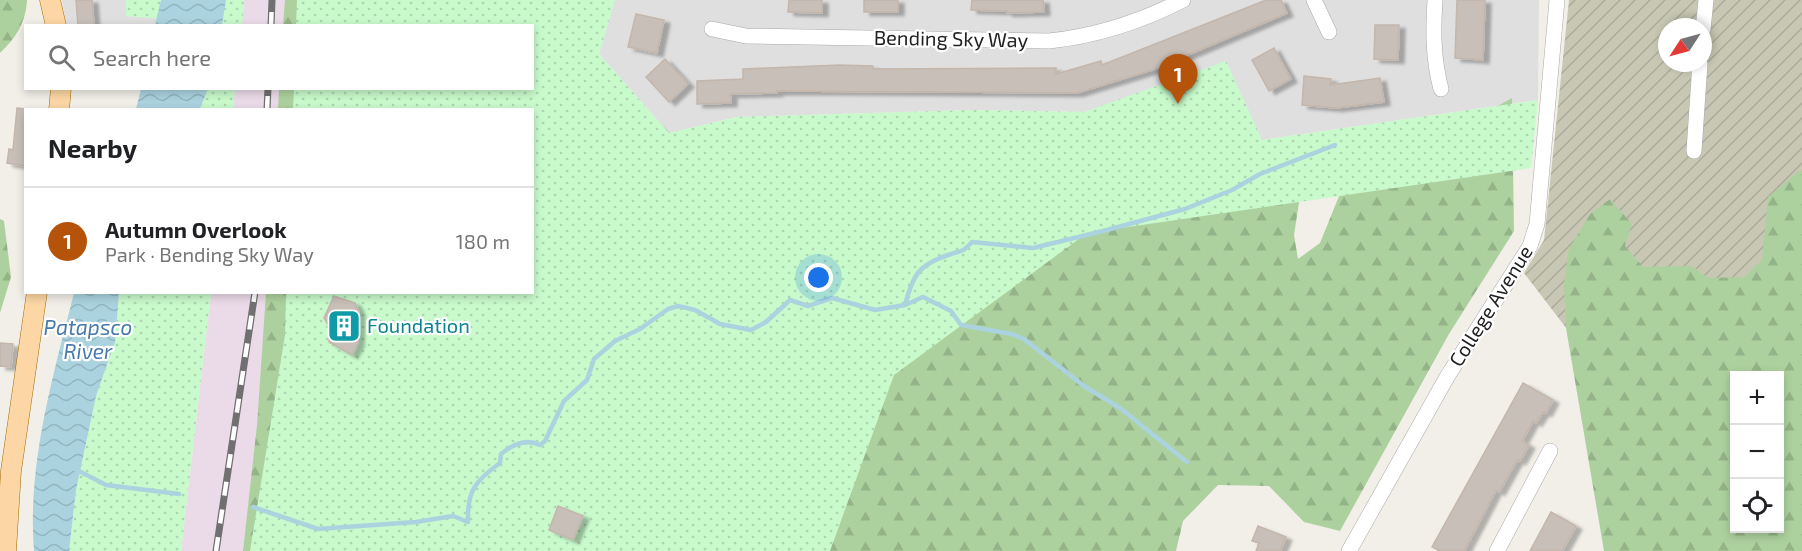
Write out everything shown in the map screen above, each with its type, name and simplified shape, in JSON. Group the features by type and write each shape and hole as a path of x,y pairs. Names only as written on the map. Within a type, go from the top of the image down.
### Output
{"main road":[{"path":"50,0 56,24"},
{"path":"60,108 61,90"},
{"path":"6,551 11,471 37,294"}],"street":[{"name":"Bending Sky Way","path":"712,29 746,36 1048,41 1084,38 1124,26 1183,0"},
{"path":"1314,0 1329,32"},
{"path":"1435,0 1432,41 1434,62 1442,89"},
{"name":"College Avenue","path":"1349,551 1447,377 1530,246 1537,224 1557,0"},
{"path":"1704,18 1706,0"},
{"path":"1694,151 1699,72"},
{"path":"1497,551 1550,461"}],"shaded area":[{"path":"62,0 126,0 126,16 157,18 155,24 66,24"},
{"path":"244,0 297,0 296,24 242,24"},
{"path":"615,0 1539,0 1538,100 1262,140 1128,99 1084,112 970,110 737,117 669,133 599,54"},
{"path":"1569,0 1802,0 1802,551 1737,551 1524,273 1544,240"},
{"path":"235,90 294,90 293,108 233,108"},
{"path":"211,294 286,294 250,551 181,551"}],"green space":[{"path":"0,0 27,0 25,15 19,29 0,53"},
{"path":"126,0 244,0 242,24 126,16"},
{"path":"285,0 602,0 594,18 599,63 673,136 1301,190 1294,235 1298,259 1320,243 1348,174 1467,123 1512,98 1514,231 1449,334 1340,531 1304,522 1269,486 1218,485 1183,521 1176,551 243,551 257,425 266,294 534,294 534,108 278,108 279,90 534,90 534,24 283,24"},
{"path":"297,0 615,0 599,54 669,133 737,117 970,110 1084,112 1226,61 1262,140 1538,100 1531,168 1087,233 894,375 830,551 250,551 285,335 286,294 534,294 534,108 293,108 294,90 534,90 534,24 296,24"},
{"path":"208,90 235,90 233,108 201,108"},
{"path":"1802,169 1802,551 1604,551 1566,328 1564,286 1568,251 1590,214 1610,199 1632,224 1625,246 1643,267 1691,266 1709,278 1744,277 1762,260 1768,197"},
{"path":"0,219 4,221 11,277 0,313"},
{"path":"119,294 211,294 181,551 69,551 76,490 96,396 115,342"}],"water":[{"path":"161,0 226,0 222,24 155,24"},
{"path":"141,90 208,90 200,108 136,108"},
{"name":"Patapsco River","path":"74,294 119,294 115,342 96,396 76,490 69,551 34,551 34,486 50,388"}],"building":[{"path":"76,0 92,0 94,24 78,24"},
{"path":"789,0 822,0 822,13 788,12"},
{"path":"864,0 898,0 898,12 864,12"},
{"path":"972,0 1043,0 1044,12 1007,13 1007,11 971,10"},
{"path":"1266,0 1281,0 1287,13 1152,70 1077,93 777,91 777,93 731,94 731,103 697,104 697,81 743,79 743,69 839,65 873,66 873,69 1056,68 1056,74 1101,61 1102,65"},
{"path":"1457,0 1485,0 1483,60 1455,58"},
{"path":"636,14 664,20 657,53 628,47"},
{"path":"1375,25 1399,25 1398,60 1374,59"},
{"path":"1274,48 1291,79 1269,91 1252,60"},
{"path":"665,59 688,84 669,102 646,77"},
{"path":"1304,76 1331,79 1330,85 1380,78 1384,102 1336,108 1302,105"},
{"path":"17,108 24,109 24,166 7,163 9,149 13,150"},
{"name":"Foundation","path":"334,296 355,303 359,312 358,343 352,355 329,342 330,328 324,318"},
{"path":"0,343 13,344 11,367 0,366"},
{"path":"1523,383 1553,400 1546,413 1543,412 1536,423 1533,421 1522,441 1529,445 1520,461 1517,460 1499,492 1496,490 1464,551 1440,551 1432,547"},
{"path":"558,506 583,516 573,540 549,530"},
{"path":"1551,512 1576,526 1562,551 1530,551"},
{"path":"1258,526 1286,537 1280,551 1256,551 1259,543 1252,541"}],"waterway":[{"path":"905,305 914,279 923,267 964,250 972,242 1033,248 1103,231 1185,209 1232,190 1260,174 1335,145"},
{"path":"253,507 318,529 416,522 453,516 468,522 471,494 479,481 500,463 501,454 510,448 524,442 540,445 545,441 564,401 587,380 594,359 615,341 640,329 668,309 678,306 695,310 720,324 751,330 766,322 790,300 808,306 832,298 875,310 905,305 923,297 951,311 961,325 1012,334 1024,339 1084,386 1120,408 1187,462"},
{"path":"75,469 106,485 179,494"}],"railway":[{"path":"271,24 272,0"},
{"path":"267,108 268,90"},
{"path":"216,551 255,294"}],"place":[{"name":"Autumn Overlook","path":"1178,104"},
{"name":"Foundation","path":"344,326"}]}
